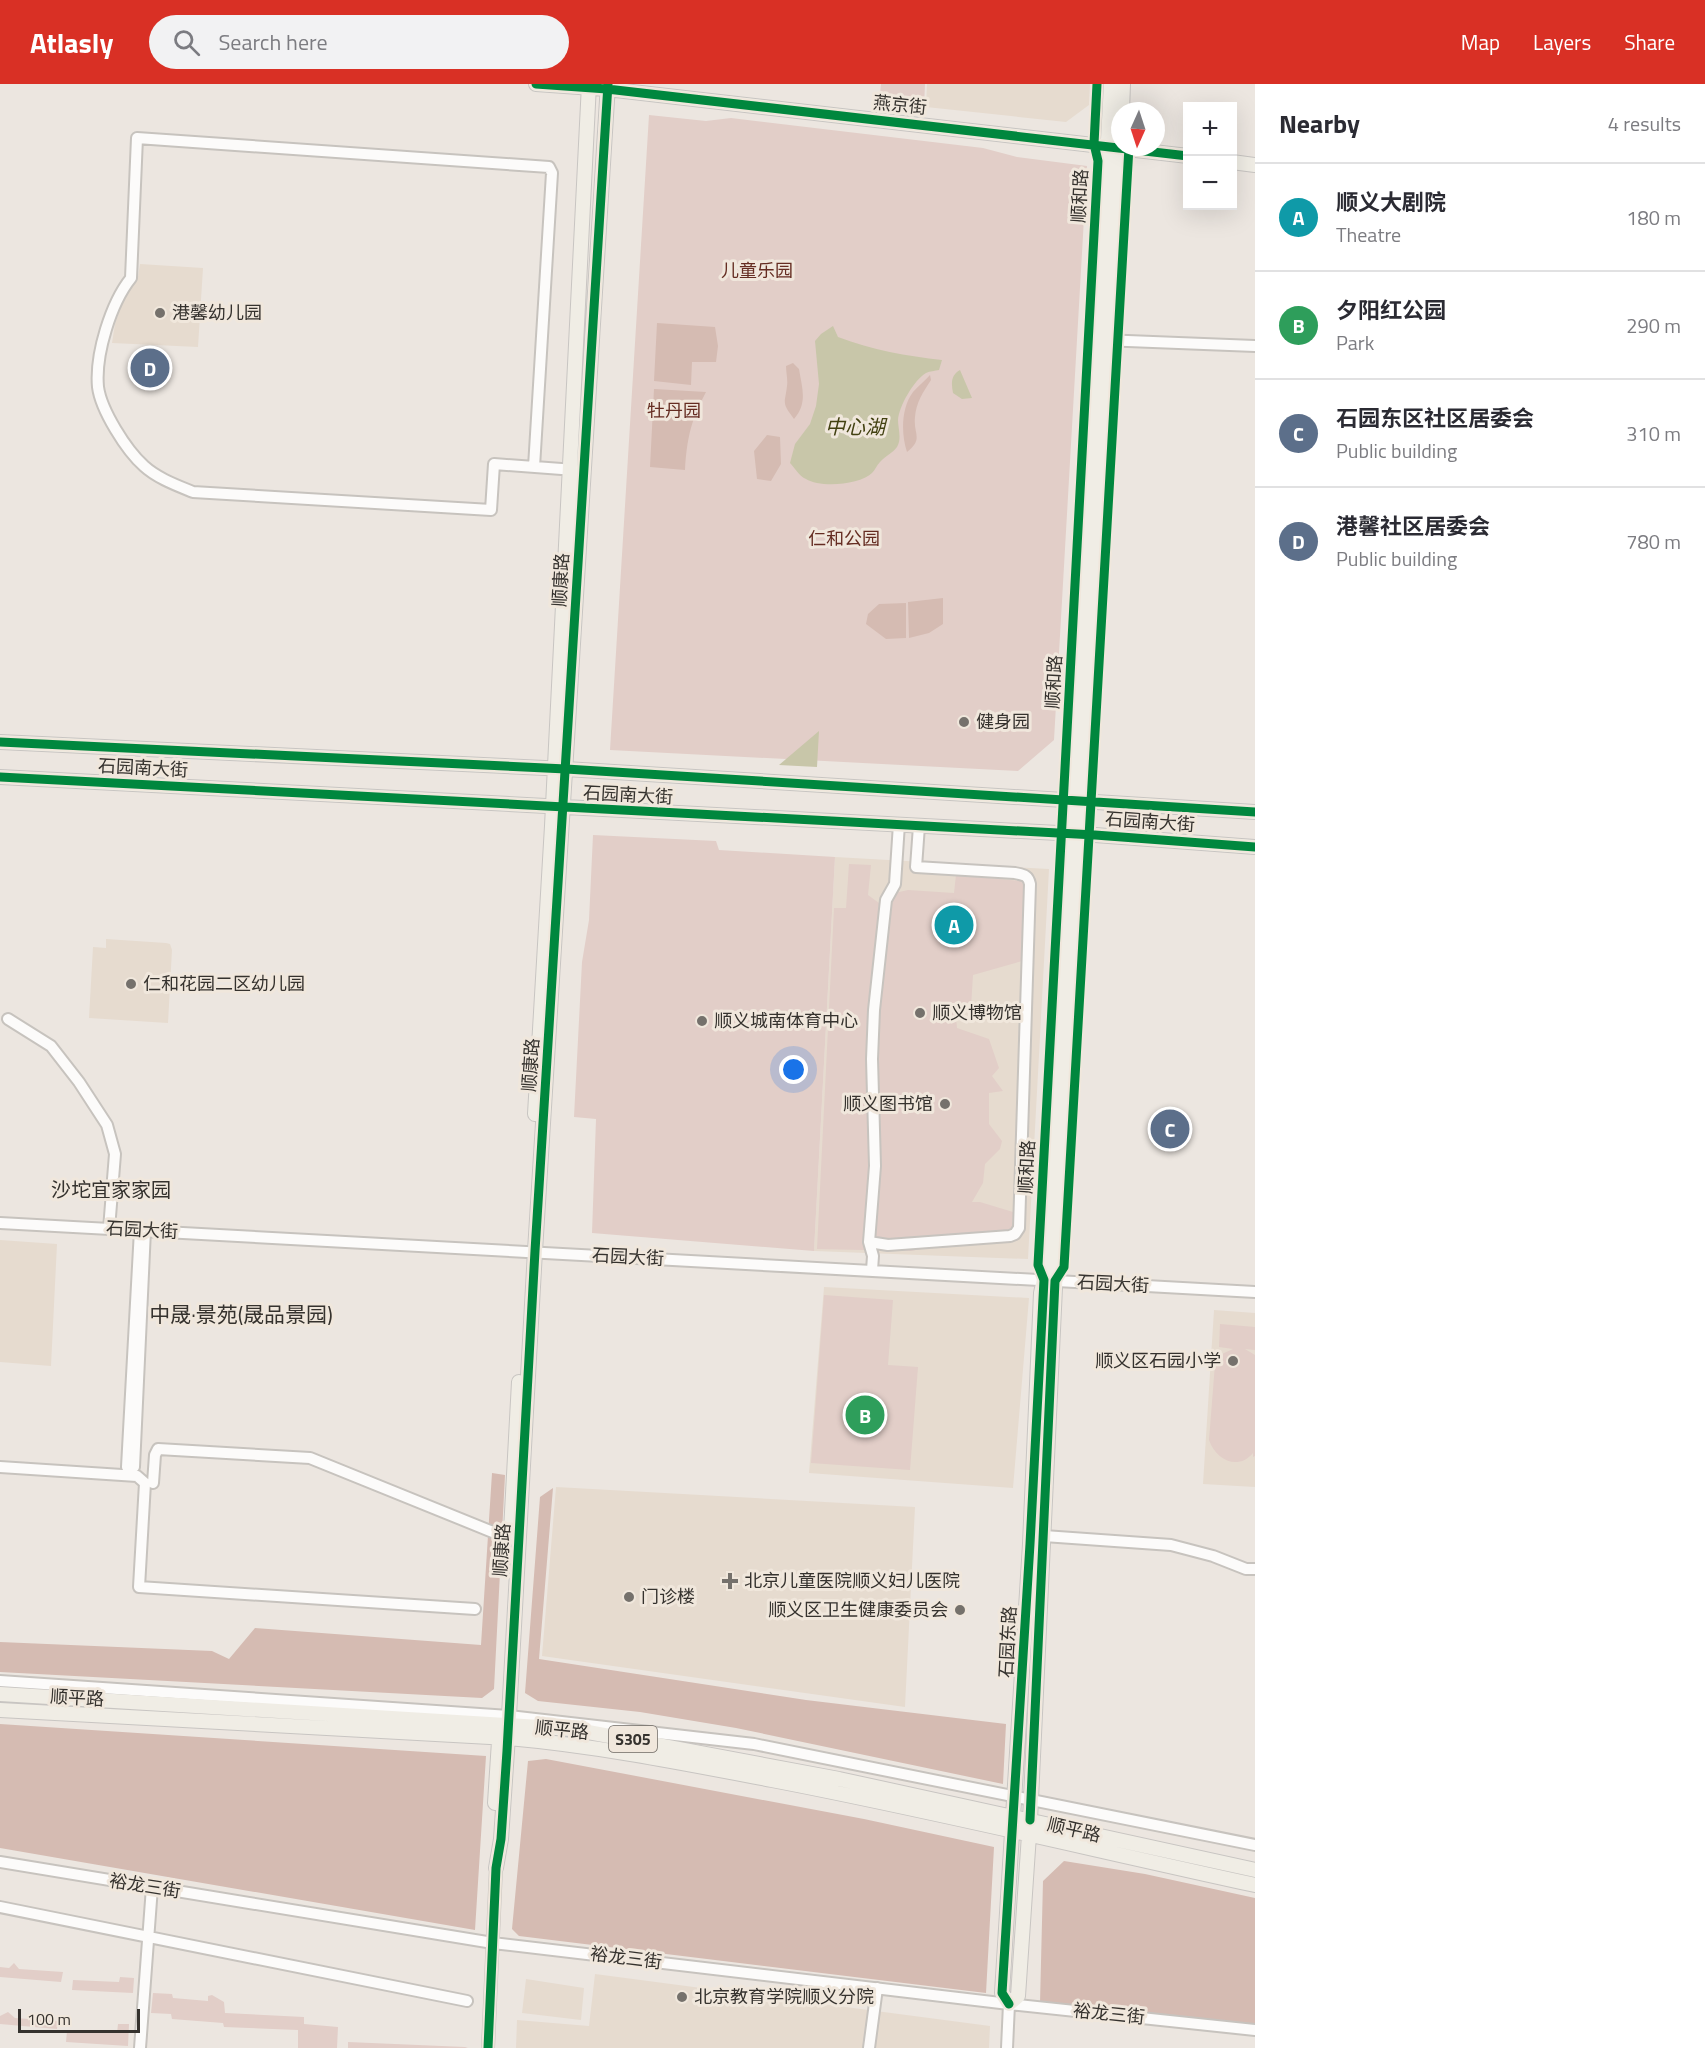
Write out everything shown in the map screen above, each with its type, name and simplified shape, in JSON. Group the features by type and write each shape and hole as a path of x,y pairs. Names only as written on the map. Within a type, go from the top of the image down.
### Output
{"main road":[{"name":"燕京街","path":"536,84 608,86 1111,143"},
{"name":"顺和路","path":"1111,84 1112,102"},
{"path":"1122,102 1123,84"},
{"name":"顺康路","path":"504,1726 558,808 570,469 589,86"},
{"name":"顺康路","path":"560,769 584,470 608,86"},
{"name":"燕京街","path":"1165,152 1183,155"},
{"name":"顺和路","path":"1049,1281 1115,156"},
{"path":"1237,163 1255,165"},
{"name":"石园南大街","path":"0,742 560,769 1255,812"},
{"name":"石园南大街","path":"0,777 558,808 919,825 1255,847"},
{"name":"顺康路","path":"496,1868 501,1839 510,1539 531,1251"},
{"name":"石园东路","path":"1049,1281 1044,1536 1030,1820 1018,1995 1009,2004 1002,1993 1049,1281"},
{"name":"顺平路","path":"0,1694 504,1726 571,1744 836,1792 1255,1885"},
{"name":"顺平路","path":"0,1710 572,1729 839,1779 1255,1870"}],"street":[{"path":"534,466 552,173 549,167 137,138 131,278 121,289 104,336 98,387 123,442 144,466 159,477 193,492 491,510 494,464 584,470"},
{"path":"1103,340 1255,346"},
{"path":"874,1270 869,1242 875,1166 872,1059 874,1010 886,900 896,884 898,824"},
{"path":"916,867 919,825"},
{"path":"869,1242 888,1245 1010,1236 1015,1234 1019,1228 1030,884 1028,878 1015,873 896,866"},
{"path":"8,1019 51,1046 79,1082 106,1125 115,1154 110,1228"},
{"name":"石园大街","path":"0,1223 1255,1292"},
{"path":"131,1467 143,1230"},
{"path":"874,1270 878,1250 888,1245"},
{"path":"153,1483 155,1455 158,1449 310,1458 510,1539"},
{"path":"0,1467 137,1476 145,1484 139,1587 475,1609"},
{"path":"1044,1536 1171,1545 1213,1556 1246,1569 1255,1569"},
{"path":"0,1681 504,1726 754,1743 1255,1845"},
{"name":"裕龙三街","path":"0,1862 493,1943 1009,2004 1255,2030"},
{"name":"顺康路","path":"488,2048 496,1868"},
{"path":"140,2048 152,1887"},
{"path":"0,1907 467,2001"},
{"path":"869,2048 877,1988"},
{"path":"1007,2048 1009,2004"}],"shaded area":[{"path":"927,84 1090,84 1089,105 1066,122 926,107"},
{"name":"港馨幼儿园","path":"140,264 203,268 198,347 112,343 122,303 138,277"},
{"path":"835,857 1049,869 1028,1259 814,1251"},
{"name":"仁和花园二区幼儿园","path":"106,939 170,944 172,950 168,1023 89,1018 93,947 106,948"},
{"path":"0,1240 57,1244 51,1366 0,1362"},
{"path":"824,1287 1029,1298 1013,1488 809,1473"},
{"name":"顺义区石园小学","path":"1214,1310 1255,1313 1255,1487 1203,1484"},
{"name":"北京儿童医院顺义妇儿医院","path":"556,1487 915,1507 905,1707 542,1656"},
{"name":"北京教育学院顺义分院","path":"595,1974 990,2026 989,2048 516,2048 517,2020 589,2026"},
{"path":"526,1979 584,1988 581,2020 522,2013"}],"green space":[{"path":"881,84 925,84 924,107 879,103"},
{"name":"仁和公园","path":"649,115 706,121 731,118 983,148 1017,157 1087,166 1054,740 1018,771 610,750"},
{"name":"牡丹园","path":"657,323 715,327 718,346 716,362 692,362 691,385 654,381"},
{"path":"793,363 799,369 803,395 801,407 794,419 785,403 786,366"},
{"path":"930,375 931,380 917,407 916,440 907,452 903,429 906,406 913,392"},
{"name":"牡丹园","path":"654,389 706,392 691,430 685,470 650,467"},
{"path":"767,435 780,437 781,464 771,481 757,479 754,451"},
{"path":"943,598 943,624 929,633 909,638 908,602"},
{"path":"906,603 906,638 886,639 866,624 868,614 879,604"},
{"name":"顺义城南体育中心","path":"593,835 716,841 719,850 835,857 814,1251 592,1233 596,1119 574,1117 582,962 589,920"},
{"path":"849,864 871,865 868,895 879,903 890,900 895,893 908,890 954,893 956,875 1021,881 1024,886 1022,961 973,975 971,1007 955,1006 957,1028 989,1039 999,1068 992,1076 1003,1091 989,1093 989,1124 1002,1141 1000,1149 985,1164 983,1183 972,1202 980,1202 1013,1212 1012,1231 911,1251 817,1249 834,908 846,908"},
{"path":"824,1295 893,1300 888,1365 918,1367 910,1470 811,1463"},
{"name":"顺义区石园小学","path":"1220,1324 1255,1327 1255,1350 1245,1349 1255,1355 1255,1456 1253,1457 1253,1453 1241,1461 1234,1462 1222,1458 1209,1440 1215,1364 1222,1354 1233,1349 1219,1347"},
{"path":"492,1473 505,1475 494,1689 482,1698 0,1672 0,1642 212,1651 229,1659 255,1628 481,1645"},
{"path":"553,1488 539,1659 806,1700 1006,1724 1003,1784 736,1728 640,1712 538,1701 525,1693 540,1497"},
{"path":"0,1724 486,1756 475,1930 0,1848"},
{"path":"546,1759 864,1819 994,1847 986,1993 519,1936 512,1929 528,1761"},
{"path":"1064,1861 1145,1874 1255,1898 1255,2025 1040,2003 1043,1881"},
{"path":"14,1963 19,1969 63,1972 61,1982 0,1977 0,1967 9,1968"},
{"path":"120,1977 134,1978 133,1993 72,1990 73,1980 119,1982"},
{"path":"153,1993 172,1994 173,1998 208,2001 208,1996 212,1995 224,2002 225,2013 304,2017 304,2024 338,2027 337,2048 298,2048 298,2030 224,2027 223,2023 172,2019 171,2014 151,2013"},
{"path":"8,2012 15,2018 58,2021 57,2029 0,2024 0,2016"},
{"path":"118,2024 129,2024 128,2046 66,2042 67,2031 117,2033"},
{"path":"348,2042 465,2047 468,2048 348,2048"}],"water":[{"name":"中心湖","path":"833,326 838,337 851,342 890,352 942,360 939,370 921,376 912,387 899,414 898,444 872,473 850,483 821,484 806,479 790,463 795,444 810,424 816,406 819,384 815,341"},
{"path":"960,370 972,398 962,399 953,393 952,380"},
{"path":"819,731 817,767 779,765"}],"cycle path":[{"path":"536,84 607,89 1183,155"},
{"path":"488,2048 496,1868 501,1839 507,1751 535,1251 608,84"},
{"path":"1009,2004 1002,1993 1044,1280 1038,1265 1098,161 1094,144 1097,84"},
{"path":"1030,1820 1055,1281 1064,1267 1128,156"},
{"path":"0,742 566,769 1255,812"},
{"path":"0,777 1095,835 1255,847"}],"place":[{"name":"港馨幼儿园","path":"160,313"},
{"name":"港馨社区居委会","path":"150,368"},
{"name":"健身园","path":"964,722"},
{"name":"顺义大剧院","path":"954,925"},
{"name":"仁和花园二区幼儿园","path":"131,984"},
{"name":"顺义博物馆","path":"920,1013"},
{"name":"顺义城南体育中心","path":"702,1021"},
{"name":"顺义图书馆","path":"945,1104"},
{"name":"石园东区社区居委会","path":"1170,1129"},
{"name":"顺义区石园小学","path":"1233,1361"},
{"name":"夕阳红公园","path":"865,1415"},
{"name":"北京儿童医院顺义妇儿医院","path":"730,1581"},
{"name":"门诊楼","path":"629,1597"},
{"name":"顺义区卫生健康委员会","path":"960,1610"},
{"name":"北京教育学院顺义分院","path":"682,1997"}],"district":[{"name":"沙坨宜家家园","path":"111,1190"},
{"name":"中晟·景苑(晟品景园)","path":"241,1315"}],"park label":[{"name":"儿童乐园","path":"757,271"}]}
